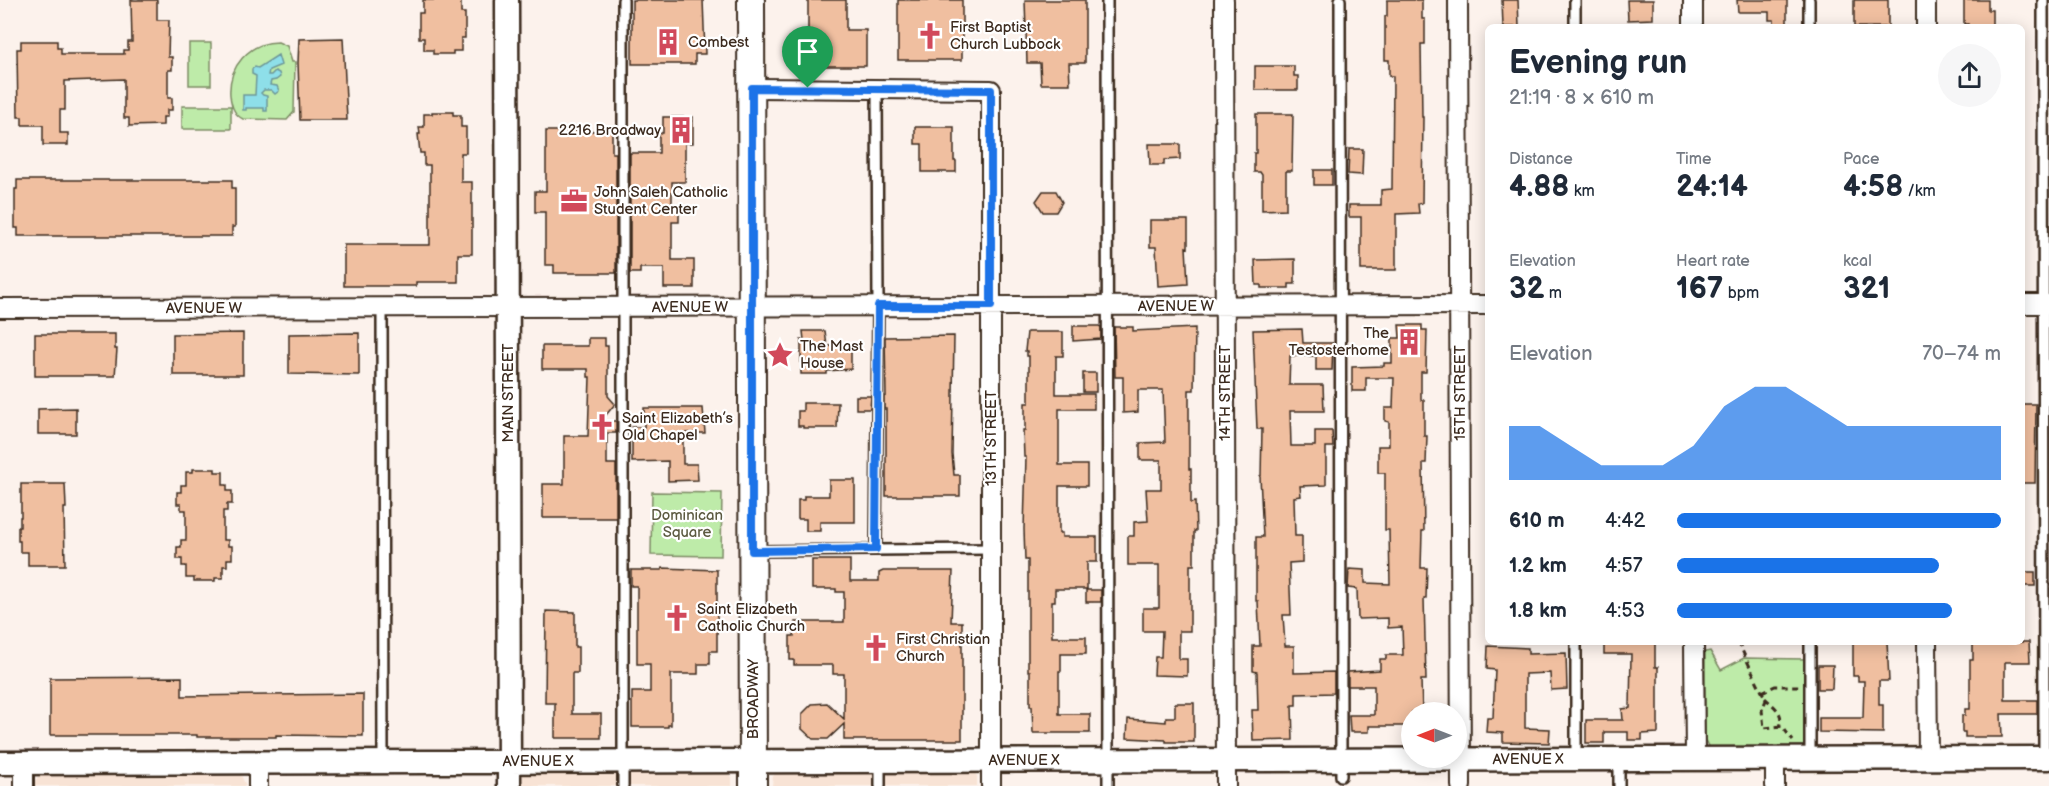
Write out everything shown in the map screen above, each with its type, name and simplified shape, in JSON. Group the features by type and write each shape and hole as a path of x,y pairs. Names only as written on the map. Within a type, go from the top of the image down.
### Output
{"main road":[{"name":"BROADWAY","path":"751,0 753,786"}],"street":[{"name":"MAIN STREET","path":"507,0 509,786"},
{"name":"14TH STREET","path":"1224,0 1226,786"},
{"name":"15TH STREET","path":"1458,0 1461,702"},
{"path":"1693,0 1693,24"},
{"path":"1926,0 1926,24"},
{"path":"752,88 877,89"},
{"name":"13TH STREET","path":"877,89 991,90 991,786"},
{"path":"2025,304 2046,304"},
{"name":"AVENUE W","path":"0,308 1485,305"},
{"path":"1694,645 1695,759"},
{"path":"1927,645 1928,758"},
{"path":"1775,758 1775,786"},
{"name":"AVENUE X","path":"1467,759 2047,758"},
{"name":"AVENUE X","path":"0,763 1226,760 1341,768 1401,764"},
{"path":"258,762 258,786"},
{"path":"24,763 24,786"},
{"name":"15TH STREET","path":"1461,768 1461,786"}],"lane":[{"path":"623,0 623,786"},
{"path":"1107,0 1108,786"},
{"path":"1340,0 1341,768"},
{"path":"1575,0 1575,24"},
{"path":"1809,0 1809,24"},
{"path":"2043,0 2047,758"},
{"path":"876,549 877,89"},
{"path":"382,307 383,761"},
{"path":"752,551 991,549"},
{"path":"1576,645 1576,759"},
{"path":"1806,758 1810,645"},
{"path":"1618,759 1618,786"},
{"path":"879,760 879,786"}],"path":[{"path":"1739,645 1766,700 1762,710 1764,728 1782,726 1806,758"},
{"path":"1762,693 1775,686 1810,687"},
{"path":"1764,697 1780,713 1782,720 1779,726"}],"shaded area":[{"path":"872,769 875,786 772,786 773,776 779,770"},
{"path":"886,769 973,771 977,776 977,786 885,786"},
{"path":"727,771 732,777 732,786 518,786 520,775 523,772"},
{"path":"240,773 246,786 33,786 41,774"}],"green space":[{"path":"278,42 287,46 292,62 295,62 294,112 287,120 243,119 235,112 230,95 230,85 237,66 242,58 258,46"},
{"path":"189,43 211,43 211,85 189,85"},
{"path":"182,106 231,106 231,129 182,129"},
{"name":"Dominican Square","path":"652,492 722,493 721,556 651,555"},
{"path":"1710,651 1721,670 1744,658 1806,659 1807,751 1709,748 1705,740 1705,652"}],"water":[{"path":"278,55 281,65 269,70 268,75 275,71 279,73 280,77 271,81 270,85 277,86 279,91 275,94 271,90 264,90 261,93 267,96 267,111 264,111 264,108 243,110 243,95 255,95 256,76 252,74 252,69 258,68"}],"building":[{"path":"131,0 157,0 157,20 169,20 168,57 172,57 172,70 168,70 168,98 172,98 172,110 167,110 167,117 163,117 163,125 129,126 129,118 124,118 124,79 65,81 65,110 60,110 60,133 68,133 68,145 43,145 43,125 22,125 22,117 18,117 17,49 21,49 21,41 57,41 57,48 61,48 61,54 124,54 124,50 128,50 128,42 132,42"},
{"path":"423,0 461,0 461,13 465,13 465,38 461,38 461,51 453,51 453,54 433,54 433,50 424,50 424,38 419,38 419,13 423,13"},
{"name":"Combest","path":"632,0 703,0 705,54 695,54 695,64 632,64"},
{"path":"808,0 846,0 846,30 866,30 866,66 800,66 800,41 808,41"},
{"path":"898,0 962,0 962,60 898,60"},
{"path":"1025,0 1085,0 1085,63 1069,63 1070,84 1041,84 1040,63 1027,63"},
{"path":"1387,0 1422,0 1425,44 1421,44 1422,203 1418,204 1419,213 1396,214 1396,270 1361,270 1361,217 1349,217 1349,205 1381,205 1381,190 1392,189 1393,76 1389,76 1389,60 1385,60"},
{"path":"1502,0 1518,0 1519,24 1503,24"},
{"path":"1627,0 1653,0 1653,19 1628,20"},
{"path":"1737,0 1787,0 1787,24 1774,24 1774,20 1769,20 1769,12 1738,12"},
{"path":"1854,0 1888,0 1888,24 1854,24"},
{"path":"1964,0 1988,0 1988,10 1992,10 1992,24 1964,24"},
{"path":"343,38 347,120 300,120 299,39"},
{"path":"1255,66 1294,66 1294,76 1298,76 1298,90 1255,90"},
{"path":"432,112 453,112 453,115 461,115 461,127 466,127 466,153 461,153 461,182 472,182 472,254 458,254 458,282 416,282 416,286 344,286 344,245 430,245 430,165 424,165 424,153 420,153 418,134 420,134 419,127 424,127 424,114 432,114"},
{"path":"1256,114 1293,114 1292,171 1286,171 1286,209 1262,210 1262,175 1260,172 1254,172"},
{"path":"663,117 693,117 693,143 685,143 685,182 672,182 672,210 679,210 679,222 672,222 672,260 694,260 694,288 664,288 664,268 640,268 640,273 630,273 630,153 659,153 659,133 663,133"},
{"path":"915,127 954,127 956,172 922,172 922,144 915,144"},
{"name":"John Saleh Catholic Student Center","path":"546,131 612,131 612,153 616,153 616,273 554,273 554,265 545,265 545,212 535,212 535,191 546,191"},
{"path":"1149,144 1180,144 1180,159 1164,160 1164,165 1150,165"},
{"path":"1349,149 1363,149 1362,175 1348,174"},
{"path":"1314,170 1332,170 1332,185 1314,185"},
{"path":"17,180 232,180 232,188 235,188 235,227 232,227 232,236 18,236 18,228 15,228"},
{"path":"1043,191 1056,191 1062,202 1056,212 1043,212 1036,201"},
{"path":"1150,220 1188,220 1188,248 1186,247 1188,284 1158,286 1156,247 1150,247"},
{"path":"1295,259 1295,284 1289,284 1289,288 1261,288 1261,285 1256,285 1255,260"},
{"path":"1399,325 1422,325 1422,330 1427,330 1426,372 1421,372 1424,436 1427,436 1426,463 1423,463 1424,531 1422,531 1421,568 1427,568 1426,598 1424,598 1426,680 1421,680 1422,702 1401,702 1401,726 1369,726 1369,732 1350,732 1349,715 1374,715 1374,686 1348,686 1348,672 1380,670 1380,659 1386,659 1386,655 1403,655 1402,627 1388,628 1388,618 1358,619 1357,589 1348,588 1349,569 1365,570 1365,583 1390,584 1389,530 1385,530 1385,473 1378,473 1378,446 1389,446 1389,422 1385,421 1385,408 1393,408 1394,378 1366,378 1366,391 1352,391 1352,367 1384,366 1384,363 1392,363 1392,338 1400,338"},
{"path":"1073,326 1099,326 1101,327 1101,339 1073,341"},
{"path":"1114,327 1133,327 1133,331 1195,328 1194,390 1189,390 1189,469 1191,469 1191,503 1195,502 1196,531 1194,531 1194,565 1190,565 1190,631 1179,631 1179,659 1187,659 1187,676 1154,675 1155,657 1161,657 1162,631 1143,631 1143,608 1159,608 1159,565 1128,565 1128,536 1134,536 1134,522 1148,521 1146,489 1161,489 1161,460 1140,460 1140,443 1165,442 1163,390 1138,390 1138,412 1123,413 1123,377 1115,377"},
{"path":"1302,329 1303,343 1333,343 1332,370 1316,370 1316,356 1290,356 1289,385 1323,385 1324,411 1290,411 1291,446 1315,446 1315,431 1332,431 1333,447 1326,447 1326,485 1300,486 1301,496 1294,497 1295,536 1302,536 1302,562 1289,563 1291,615 1283,615 1285,646 1294,646 1294,673 1334,672 1334,693 1296,694 1296,705 1292,705 1293,740 1253,741 1252,710 1258,710 1257,672 1253,671 1253,646 1260,646 1258,601 1256,601 1256,537 1263,537 1260,476 1262,429 1257,429 1253,330"},
{"path":"803,331 825,331 827,346 851,346 851,369 827,371 827,374 801,374"},
{"path":"1027,332 1063,332 1063,356 1056,356 1056,394 1094,394 1094,409 1059,409 1059,465 1087,465 1087,486 1059,486 1059,533 1062,533 1062,537 1097,537 1097,562 1087,562 1087,589 1055,589 1055,601 1052,601 1052,637 1086,637 1086,654 1061,654 1059,714 1090,714 1090,733 1033,733 1030,671 1028,671 1028,560 1025,560 1024,529 1026,457 1024,457 1023,430 1025,430 1025,403 1029,403 1029,356 1025,351"},
{"path":"243,333 243,375 173,375 173,334"},
{"path":"359,333 359,375 289,374 289,334"},
{"path":"35,334 115,334 115,349 117,349 115,376 35,376"},
{"path":"954,336 952,454 954,475 960,475 960,496 886,496 885,337"},
{"name":"Saint Elizabeth’s Old Chapel","path":"588,338 605,338 605,346 608,346 608,396 615,404 601,421 616,421 616,433 607,433 607,464 616,464 616,518 543,518 543,484 564,484 564,436 588,436 590,377 588,377 588,369 542,369 542,346 588,346"},
{"path":"1083,373 1096,373 1096,392 1083,392"},
{"path":"856,396 871,396 870,409 856,409"},
{"path":"803,403 838,403 837,428 798,426 798,411 803,411"},
{"path":"2025,404 2036,404 2035,483 2025,483"},
{"path":"76,408 76,434 38,434 38,409"},
{"path":"644,408 703,408 705,433 683,433 683,464 697,464 698,480 668,481 668,461 632,462 632,427 644,427"},
{"path":"193,469 215,469 215,472 223,472 223,485 227,485 227,491 232,491 232,504 227,504 227,511 223,511 223,540 228,540 228,546 232,546 232,559 227,559 227,566 223,566 223,578 215,578 215,581 194,581 194,578 186,578 186,566 182,566 182,559 177,559 177,547 181,547 181,540 186,540 186,510 181,510 181,504 177,504 177,492 181,492 181,485 186,485 186,472 193,472"},
{"path":"829,480 855,480 855,522 820,522 820,531 806,531 806,519 798,519 798,500 804,500 804,496 829,496"},
{"path":"21,484 65,484 65,565 28,565 28,552 20,552 18,527 20,527 21,517"},
{"name":"First Christian Church","path":"812,560 850,560 850,581 879,581 879,573 883,571 953,571 951,622 962,622 962,740 844,740 844,724 828,739 813,739 802,729 802,714 812,704 827,703 844,719 844,674 833,674 833,665 794,665 794,660 790,660 790,636 794,636 795,622 844,622 844,592 836,592 836,589 812,589"},
{"name":"Saint Elizabeth Catholic Church","path":"662,568 717,570 717,651 710,651 710,664 698,664 698,674 671,674 671,725 668,727 632,727 632,692 650,692 650,664 637,664 637,586 631,586 631,570 662,570"},
{"path":"2025,572 2035,572 2035,586 2025,586"},
{"path":"1086,590 1101,590 1101,602 1086,602"},
{"path":"546,611 575,612 578,673 572,673 572,714 601,714 601,738 555,738 555,703 545,703"},
{"path":"2025,642 2029,642 2030,662 2005,662 2005,700 2037,700 2037,714 2001,714 2002,737 1965,737 1965,732 1962,732 1962,715 1965,715 1965,709 1970,709 1970,660 1973,660 1973,645 2025,645"},
{"path":"1604,645 1655,645 1655,667 1658,667 1658,733 1642,734 1642,740 1628,740 1628,732 1604,732 1604,743 1586,743 1586,720 1623,720 1622,709 1630,708 1631,654 1604,654"},
{"path":"1853,645 1887,645 1889,681 1879,681 1879,705 1883,705 1883,733 1819,732 1819,718 1863,718 1864,681 1858,681 1858,676 1853,676"},
{"path":"1488,646 1528,648 1528,654 1566,653 1567,689 1551,690 1550,673 1525,674 1525,728 1550,729 1549,743 1503,742 1503,733 1486,732 1487,718 1493,718 1495,670 1487,669"},
{"path":"1818,665 1833,665 1832,689 1818,689"},
{"path":"182,677 182,696 363,694 363,736 50,735 50,678"},
{"path":"1175,703 1194,703 1194,742 1127,738 1128,719 1166,722 1166,717 1175,717"}],"place":[{"name":"First Baptist Church Lubbock","path":"930,36"},
{"name":"Combest","path":"668,42"},
{"name":"2216 Broadway","path":"681,130"},
{"name":"John Saleh Catholic Student Center","path":"574,201"},
{"name":"The Testosterhome","path":"1409,342"},
{"name":"The Mast House","path":"780,355"},
{"name":"Saint Elizabeth’s Old Chapel","path":"602,427"},
{"name":"Saint Elizabeth Catholic Church","path":"677,618"},
{"name":"First Christian Church","path":"876,648"}],"route":[{"path":"752,88 808,88 991,90 991,306 878,306 876,549 752,551 752,88"}]}
